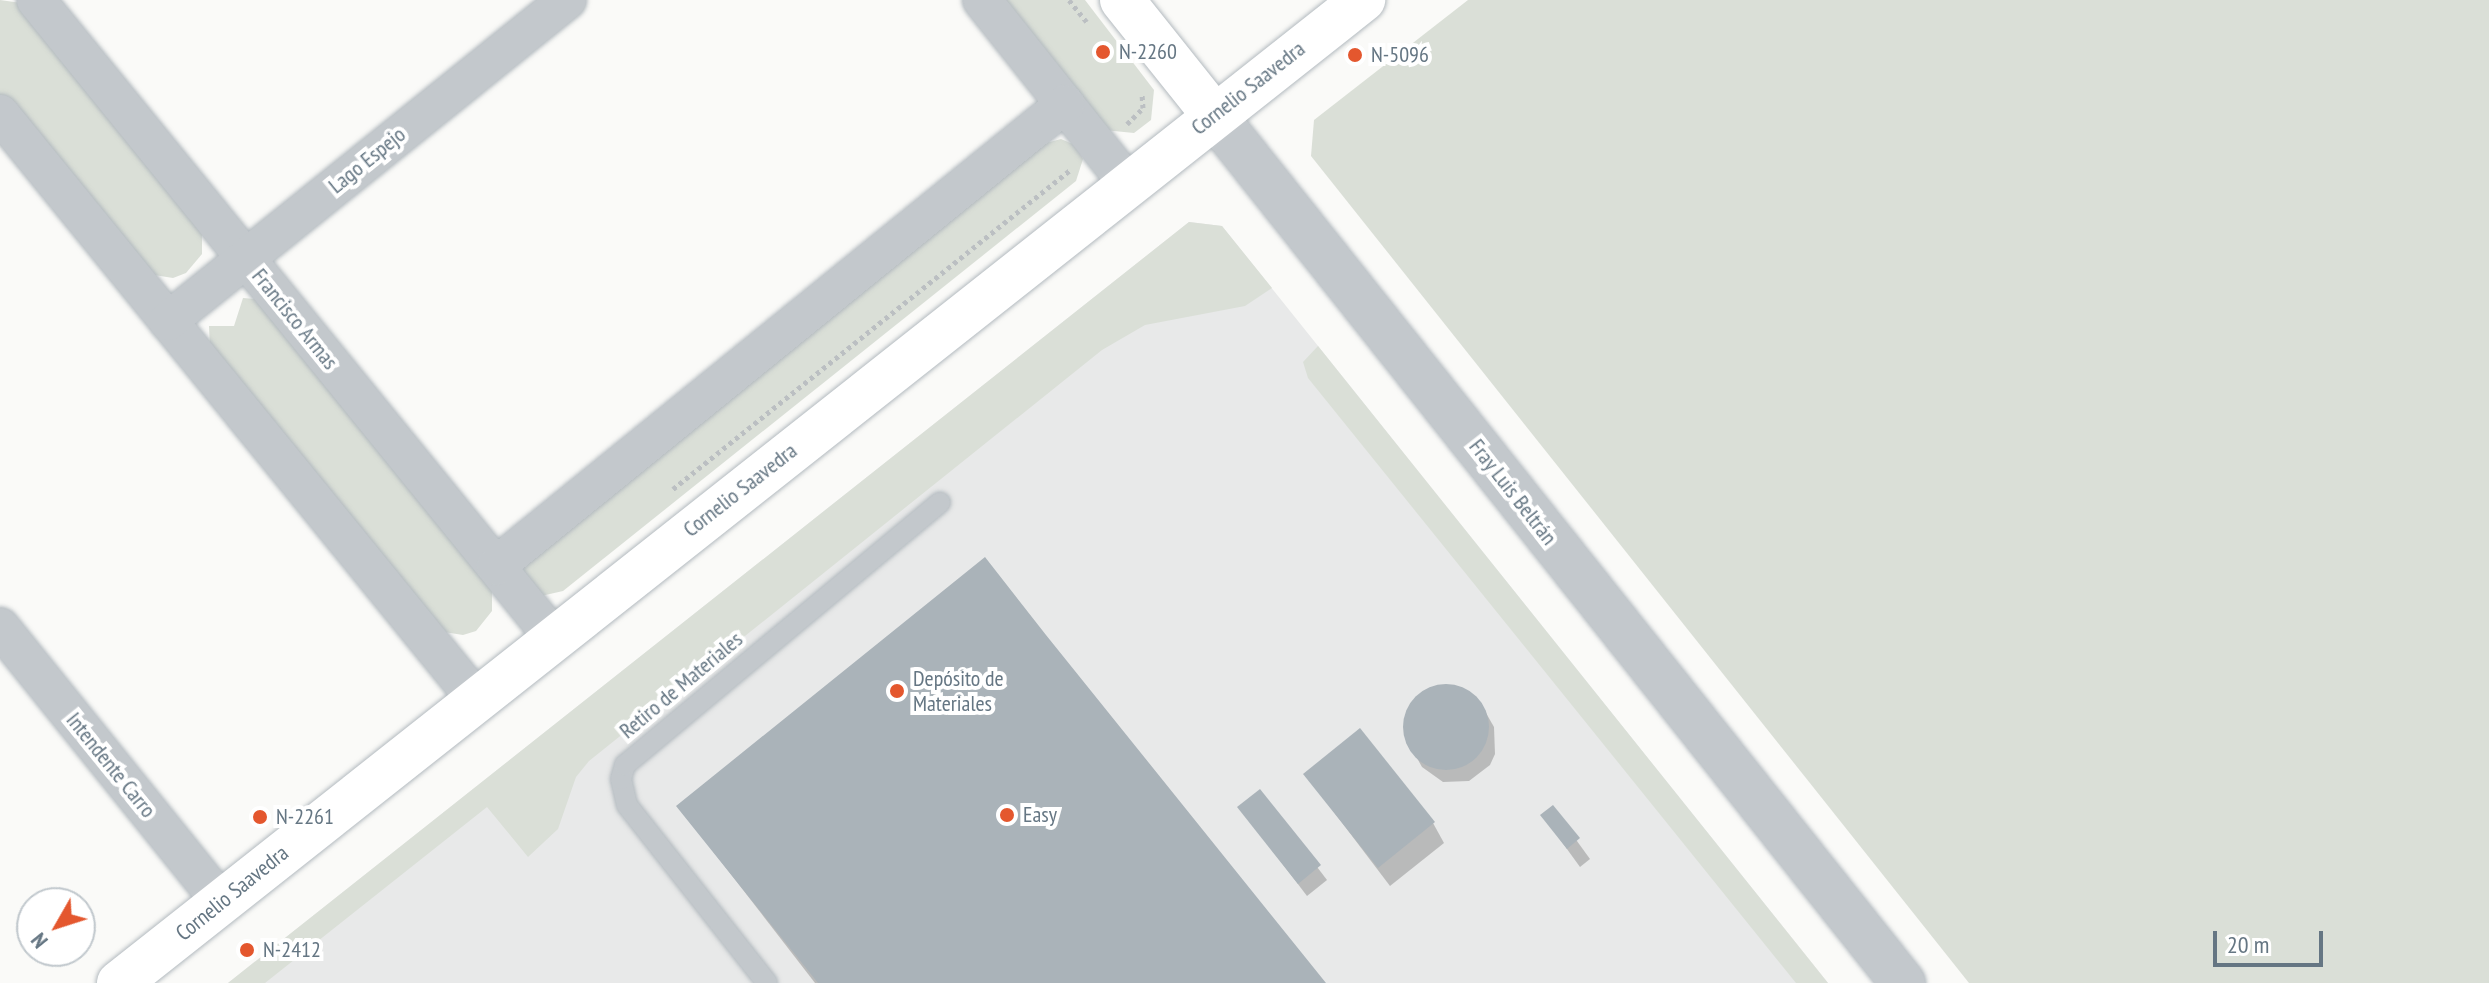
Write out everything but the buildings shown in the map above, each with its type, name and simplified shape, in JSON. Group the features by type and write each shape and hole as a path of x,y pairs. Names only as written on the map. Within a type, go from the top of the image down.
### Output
{"main road":[{"name":"Cornelio Saavedra","path":"119,983 1213,114 1363,0"},
{"name":"Fray Luis Beltrán","path":"1105,12 1213,114"}],"street":[{"name":"Francisco Armas","path":"36,0 554,638"},
{"name":"Lago Espejo","path":"168,321 567,0"},
{"path":"982,0 1127,182"},
{"path":"496,566 1065,104"},
{"path":"0,114 476,699"},
{"name":"Fray Luis Beltrán","path":"1213,114 1903,983"},
{"name":"Intendente Carro","path":"0,627 221,902"}],"lane":[{"name":"Retiro de Materiales","path":"767,983 627,805 621,779 625,765 940,503"}],"path":[{"path":"1069,0 1105,12"},
{"path":"1114,134 1143,108 1136,85"},
{"path":"664,497 1083,159"}],"shaded area":[{"path":"0,0 21,3 202,228 202,254 186,273 173,278 148,274 0,96"},
{"path":"999,0 1085,0 1154,90 1151,120 1134,133 1104,130"},
{"path":"1468,0 2489,0 2489,983 1969,983 1311,156 1314,120"},
{"path":"1061,139 1075,145 1083,159 1076,181 563,591 541,596 523,573 524,566 1046,143"},
{"path":"1189,222 1222,226 1828,983 228,983"},
{"path":"1189,222 1222,226 1272,288 1245,306 1145,325 1102,350 589,761 576,777 558,829 528,857 487,807 265,983 228,983"},
{"path":"243,298 255,299 492,585 492,611 476,631 463,635 438,631 210,349 209,326 234,326"},
{"path":"1318,346 1828,983 1796,983 1308,378 1303,362"}],"place":[{"name":"N-2260","path":"1103,52"},
{"name":"N-5096","path":"1355,55"},
{"name":"Depósito de Materiales","path":"897,691"},
{"name":"Easy","path":"1007,815"},
{"name":"N-2261","path":"260,817"},
{"name":"N-2412","path":"247,950"}]}
